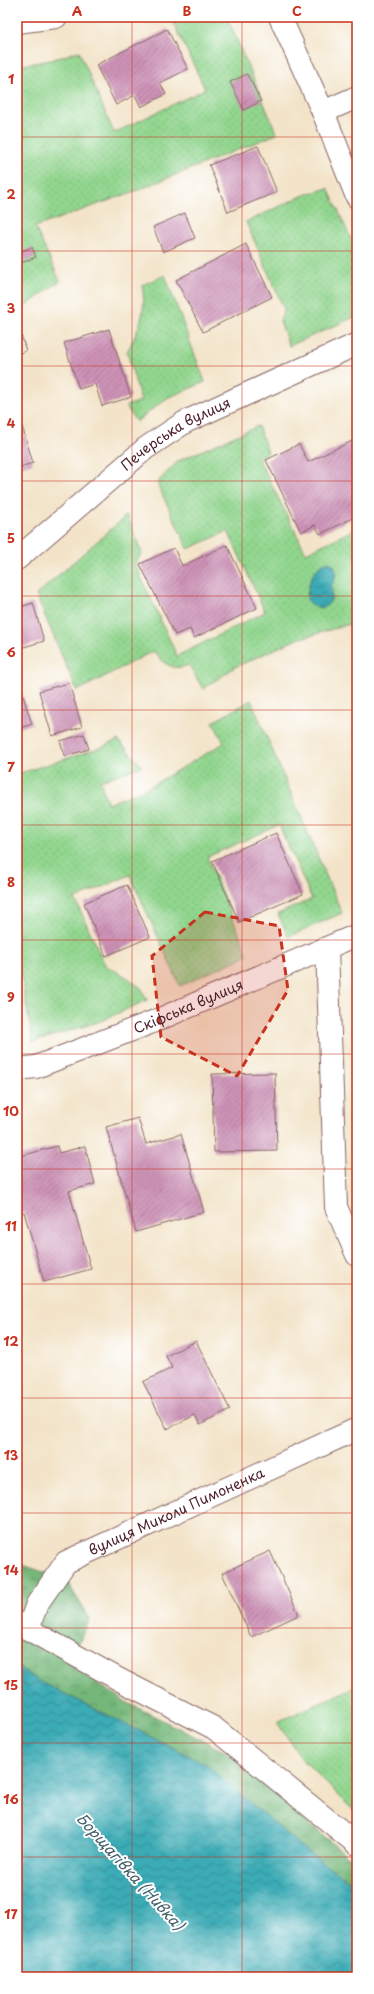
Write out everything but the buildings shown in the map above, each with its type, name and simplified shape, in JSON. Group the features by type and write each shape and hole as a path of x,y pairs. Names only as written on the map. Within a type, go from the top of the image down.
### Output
{"street":[{"path":"17,22 56,17"},
{"path":"280,17 323,112 357,197"},
{"path":"323,112 357,97"},
{"name":"Печерська вулиця","path":"17,559 146,448 186,422 357,344"},
{"name":"Скіфська вулиця","path":"17,1069 36,1067 148,1024 357,935"},
{"path":"327,948 336,1207 357,1255"},
{"name":"вулиця Миколи Пимоненка","path":"22,1626 66,1562 357,1429"},
{"path":"22,1626 214,1728 357,1844"}],"highlighted area":[{"path":"205,912 279,926 288,990 237,1076 161,1037 152,956"}],"green space":[{"path":"171,17 227,17 277,134 138,190 35,227 60,281 17,312 17,66 51,60 79,51 114,133 205,89"},
{"path":"328,188 357,252 357,316 289,346 280,321 284,309 246,222 304,195"},
{"path":"165,275 205,382 167,398 136,422 126,406 141,401 127,352 135,336 143,312 142,285"},
{"path":"258,426 268,452 258,458 306,553 357,528 357,622 295,640 235,667 203,689 189,665 183,667 173,667 165,663 153,651 77,691 36,595 127,515 142,553 135,564 177,656 265,612 228,531 188,549 157,483 178,461"},
{"path":"251,700 342,913 288,937 278,914 312,899 279,825 207,857 248,955 180,986 130,875 75,899 105,965 128,978 141,988 147,1000 101,1021 33,1042 17,955 17,774 100,748 118,740 142,766 100,781 108,804 151,786 224,743 213,722"},
{"path":"17,1563 66,1580 90,1619 69,1664 126,1702 222,1750 357,1864 357,1887 307,1851 17,1667"},
{"path":"357,1686 357,1814 301,1758 277,1722"}],"water":[{"path":"328,562 334,565 336,573 331,586 331,599 329,603 321,608 312,604 307,599 308,587 318,568"},
{"name":"Борщагівка (Нивка)","path":"17,1667 39,1681 204,1763 307,1851 357,1887 357,1977 17,1977"}]}
